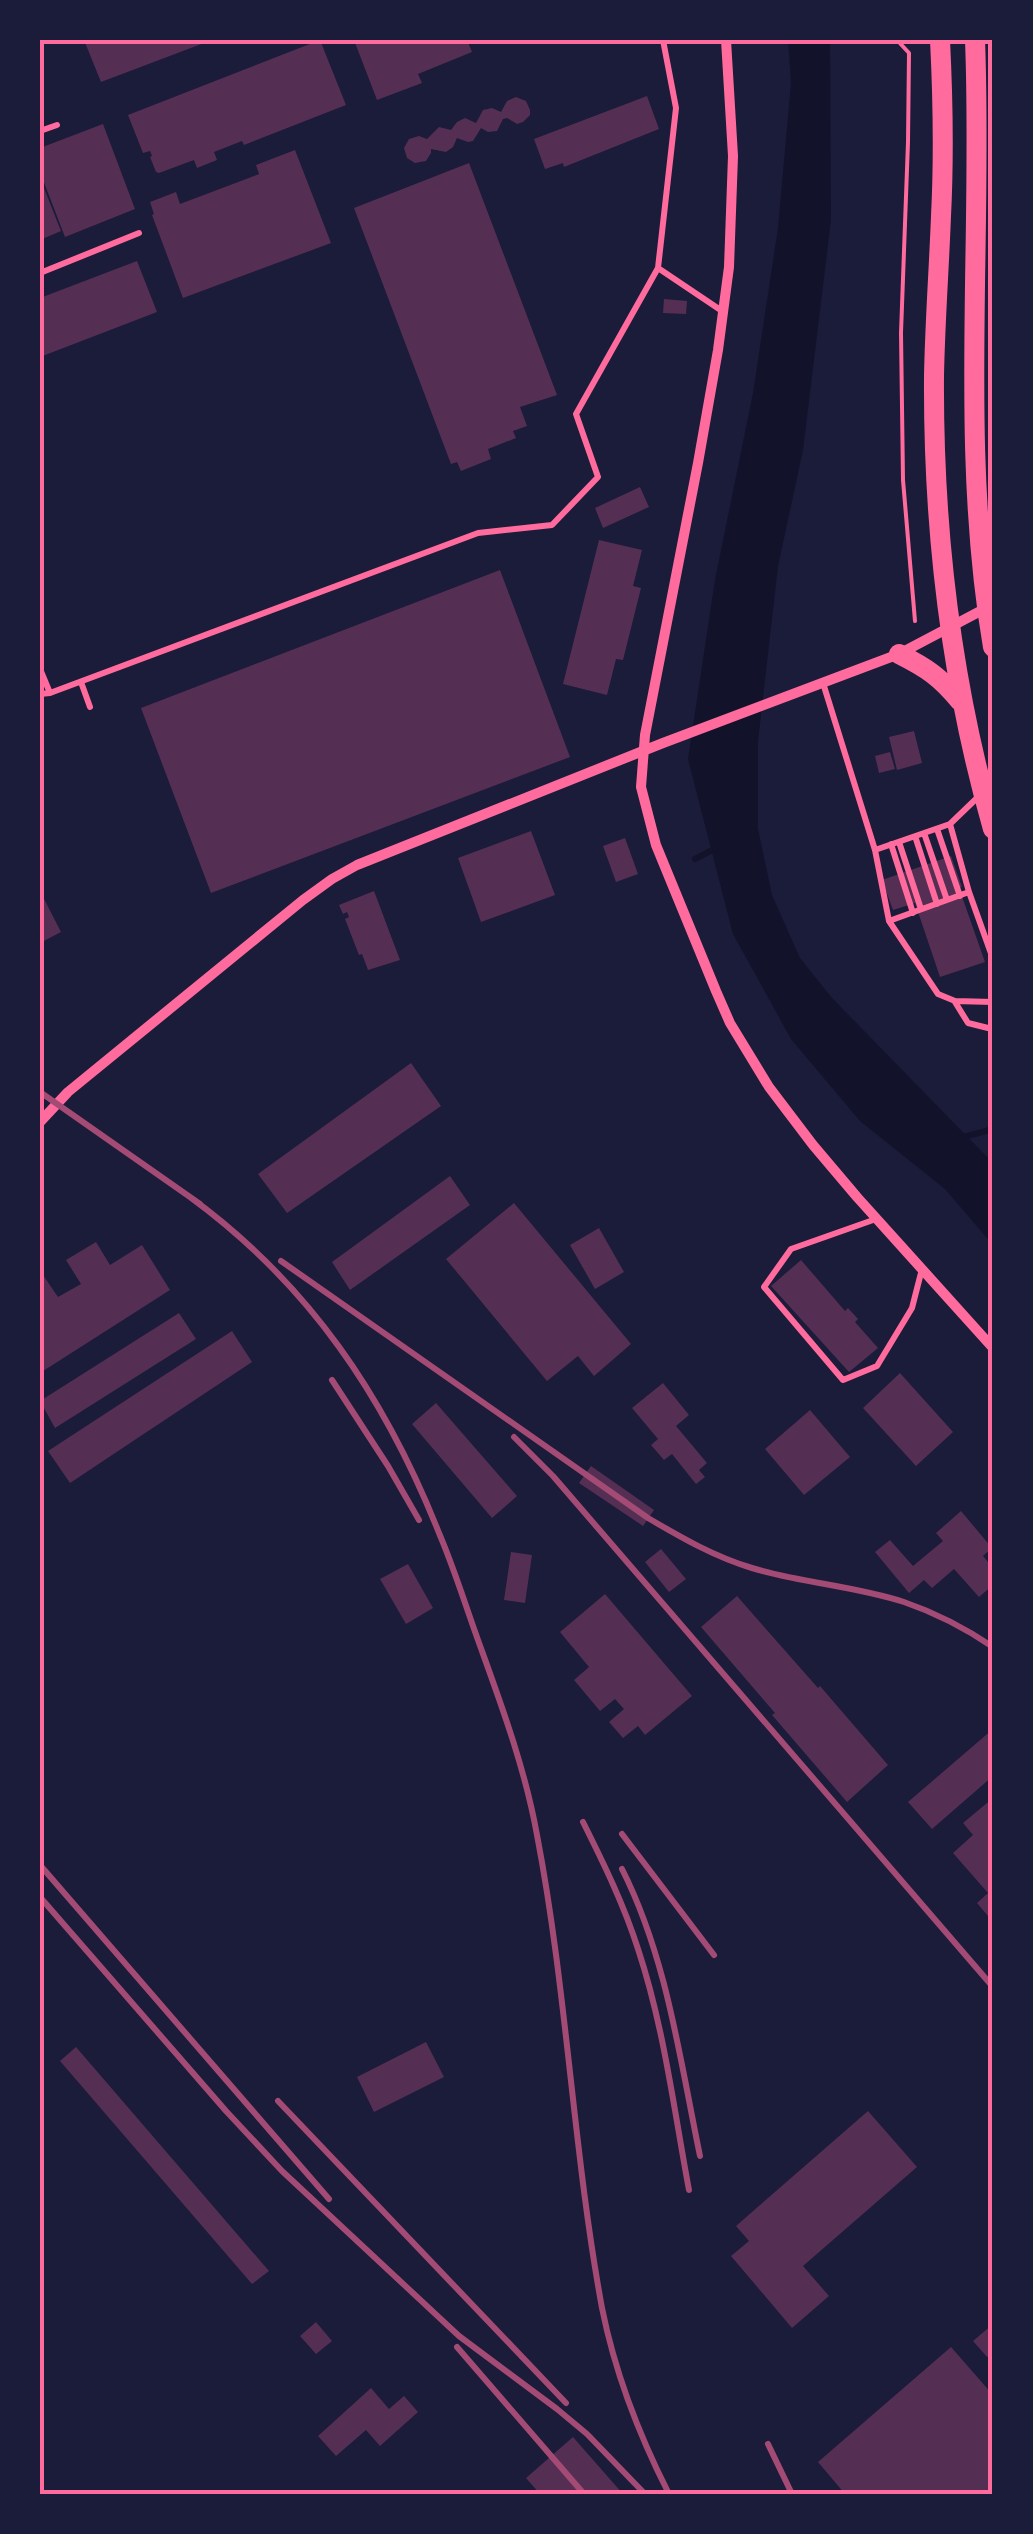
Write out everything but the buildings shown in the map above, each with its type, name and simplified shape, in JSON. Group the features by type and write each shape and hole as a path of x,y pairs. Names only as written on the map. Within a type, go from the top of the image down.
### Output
{"main road":[{"path":"940,40 944,120 934,377 942,562 964,706 993,829"},
{"path":"975,40 979,124 976,494 993,648"},
{"path":"974,420 993,454"},
{"path":"899,654 938,675 964,706"}],"street":[{"path":"726,40 732,118 729,267 698,463 643,752 641,787 656,845 730,1022 769,1087 813,1146 993,1348"},
{"path":"40,1122 68,1092 332,879 663,743 899,654 990,606"}],"lane":[{"path":"40,694 478,533 552,524 598,477 576,414 658,268 676,108 663,40"},
{"path":"40,131 57,125"},
{"path":"40,273 139,233"},
{"path":"658,268 723,312"},
{"path":"40,669 50,693"},
{"path":"81,682 90,707"},
{"path":"823,683 875,850 889,921 938,994 955,1001 993,1002"},
{"path":"875,850 950,824 982,792"},
{"path":"950,824 993,959"},
{"path":"937,829 960,896"},
{"path":"924,833 947,900"},
{"path":"915,836 938,904"},
{"path":"895,843 917,911"},
{"path":"889,921 969,892"},
{"path":"955,1001 968,1024 993,1028"},
{"path":"877,1219 791,1249 764,1288 843,1380 876,1366 912,1308 922,1269"}],"path":[{"path":"897,40 909,52 901,334 903,480 915,621"}],"shaded area":[{"path":"788,40 830,40 831,220 803,450 778,566 758,741 758,829 772,895 800,958 832,998 993,1163 993,1245 945,1189 860,1121 791,1039 733,934 688,759 715,580 753,393 778,228 791,83"}],"waterway":[{"path":"695,859 716,848"},
{"path":"960,1138 993,1129"}],"railway":[{"path":"40,1092 200,1204"},
{"path":"190,1197 272,1267 339,1347 394,1435 450,1559 512,1736 532,1810 556,1953 584,2190 607,2332 629,2403 669,2494"},
{"path":"281,1261 648,1518 686,1540 752,1568 904,1602 993,1647"},
{"path":"332,1380 419,1520"},
{"path":"514,1437 553,1476 993,1987"},
{"path":"583,1822 620,1901 647,1978 689,2190"},
{"path":"622,1834 714,1955"},
{"path":"40,1865 329,2199"},
{"path":"622,1869 661,1974 700,2156"},
{"path":"40,1897 282,2171 459,2336 587,2434 645,2494"},
{"path":"278,2101 566,2403"},
{"path":"457,2347 584,2494"},
{"path":"768,2444 792,2494"}]}
